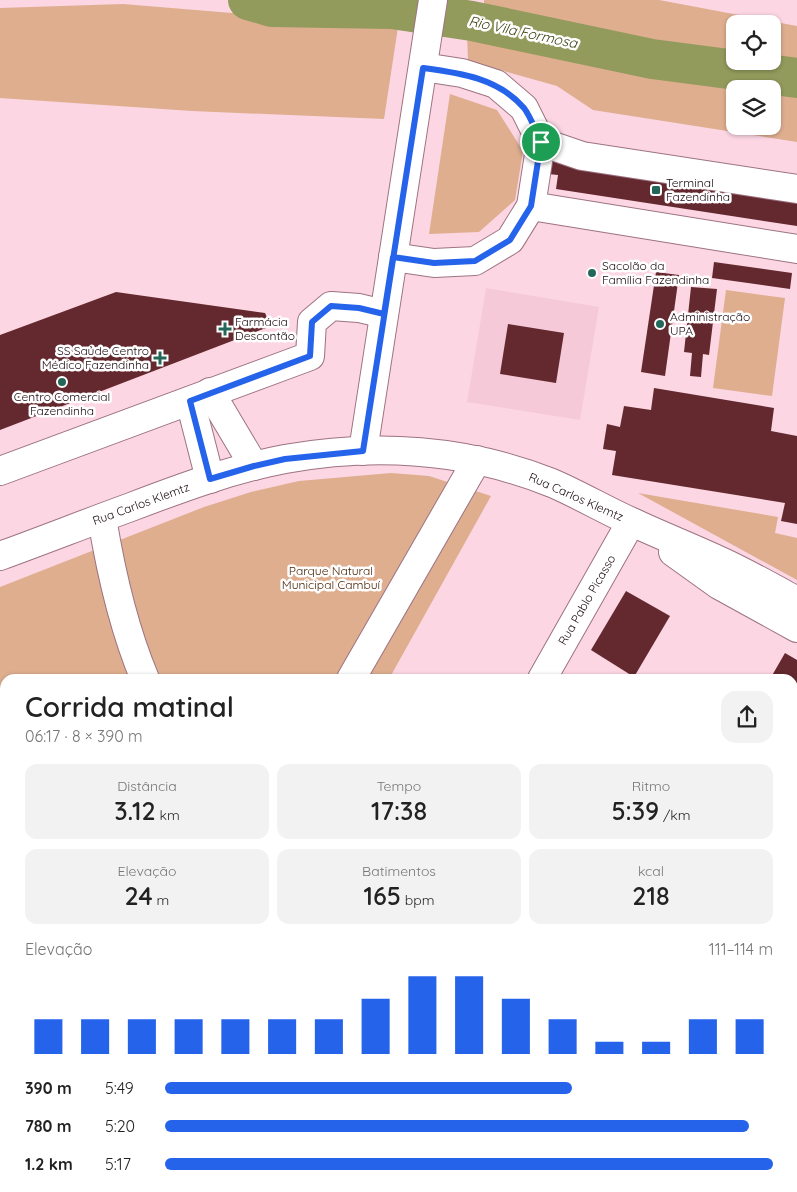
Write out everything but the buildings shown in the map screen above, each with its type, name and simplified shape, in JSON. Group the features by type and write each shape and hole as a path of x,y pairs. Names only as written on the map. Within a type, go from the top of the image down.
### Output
{"main road":[{"path":"363,451 433,0"},
{"path":"393,257 434,263 475,261 510,240 531,206 541,142 524,108 496,84 424,61"},
{"path":"541,142 582,156 797,189"},
{"path":"531,206 797,249"},
{"path":"0,471 310,356 312,322 331,306 359,308 384,314"},
{"path":"200,397 254,466"},
{"path":"200,397 210,479"},
{"name":"Rua Carlos Klemtz","path":"0,556 210,479 254,466 302,457 363,451 443,453 519,471 552,483 631,522 730,565 797,601"},
{"path":"354,674 477,460"},
{"path":"102,518 119,604 143,674"},
{"name":"Rua Carlos Klemtz","path":"631,522 719,586 797,628"},
{"name":"Rua Pablo Picasso","path":"545,674 631,522"}],"shaded area":[{"path":"486,288 599,307 580,420 467,402"}],"green space":[{"path":"484,0 659,0 739,15 726,15 726,57 654,49 484,11"},
{"path":"123,4 398,27 384,119 192,111 0,98 0,8"},
{"path":"781,23 797,26 797,66 781,64"},
{"path":"467,33 726,81 726,131 593,110 557,86 468,61"},
{"path":"781,91 797,94 797,142 752,135 781,135"},
{"path":"450,94 497,110 523,151 515,200 479,232 429,234"},
{"path":"726,290 785,298 772,396 713,388"},
{"name":"Parque Natural Municipal Cambuí","path":"391,473 429,476 491,496 392,674 0,674 0,587 204,507 251,492 299,481"},
{"path":"638,493 778,517 775,533 797,538 797,580"}],"waterway":[{"name":"Rio Vila Formosa","path":"248,0 272,7 392,9 472,21 652,59 797,78"}],"place":[{"name":"Terminal Fazendinha","path":"656,190"},
{"name":"Sacolão da Família Fazendinha","path":"592,273"},
{"name":"Administração UPA","path":"660,324"},
{"name":"Farmácia Descontão","path":"225,329"},
{"name":"SS Saúde Centro Médico Fazendinha","path":"160,358"},
{"name":"Centro Comercial Fazendinha","path":"62,382"}],"route":[{"path":"541,142 524,108 496,84 462,73 423,68 404,187 384,314 363,451 319,454 285,459 210,479 190,401 310,356 312,322 331,306 359,308 384,314 393,257 434,263 475,261 510,240 531,206 541,142"}]}
